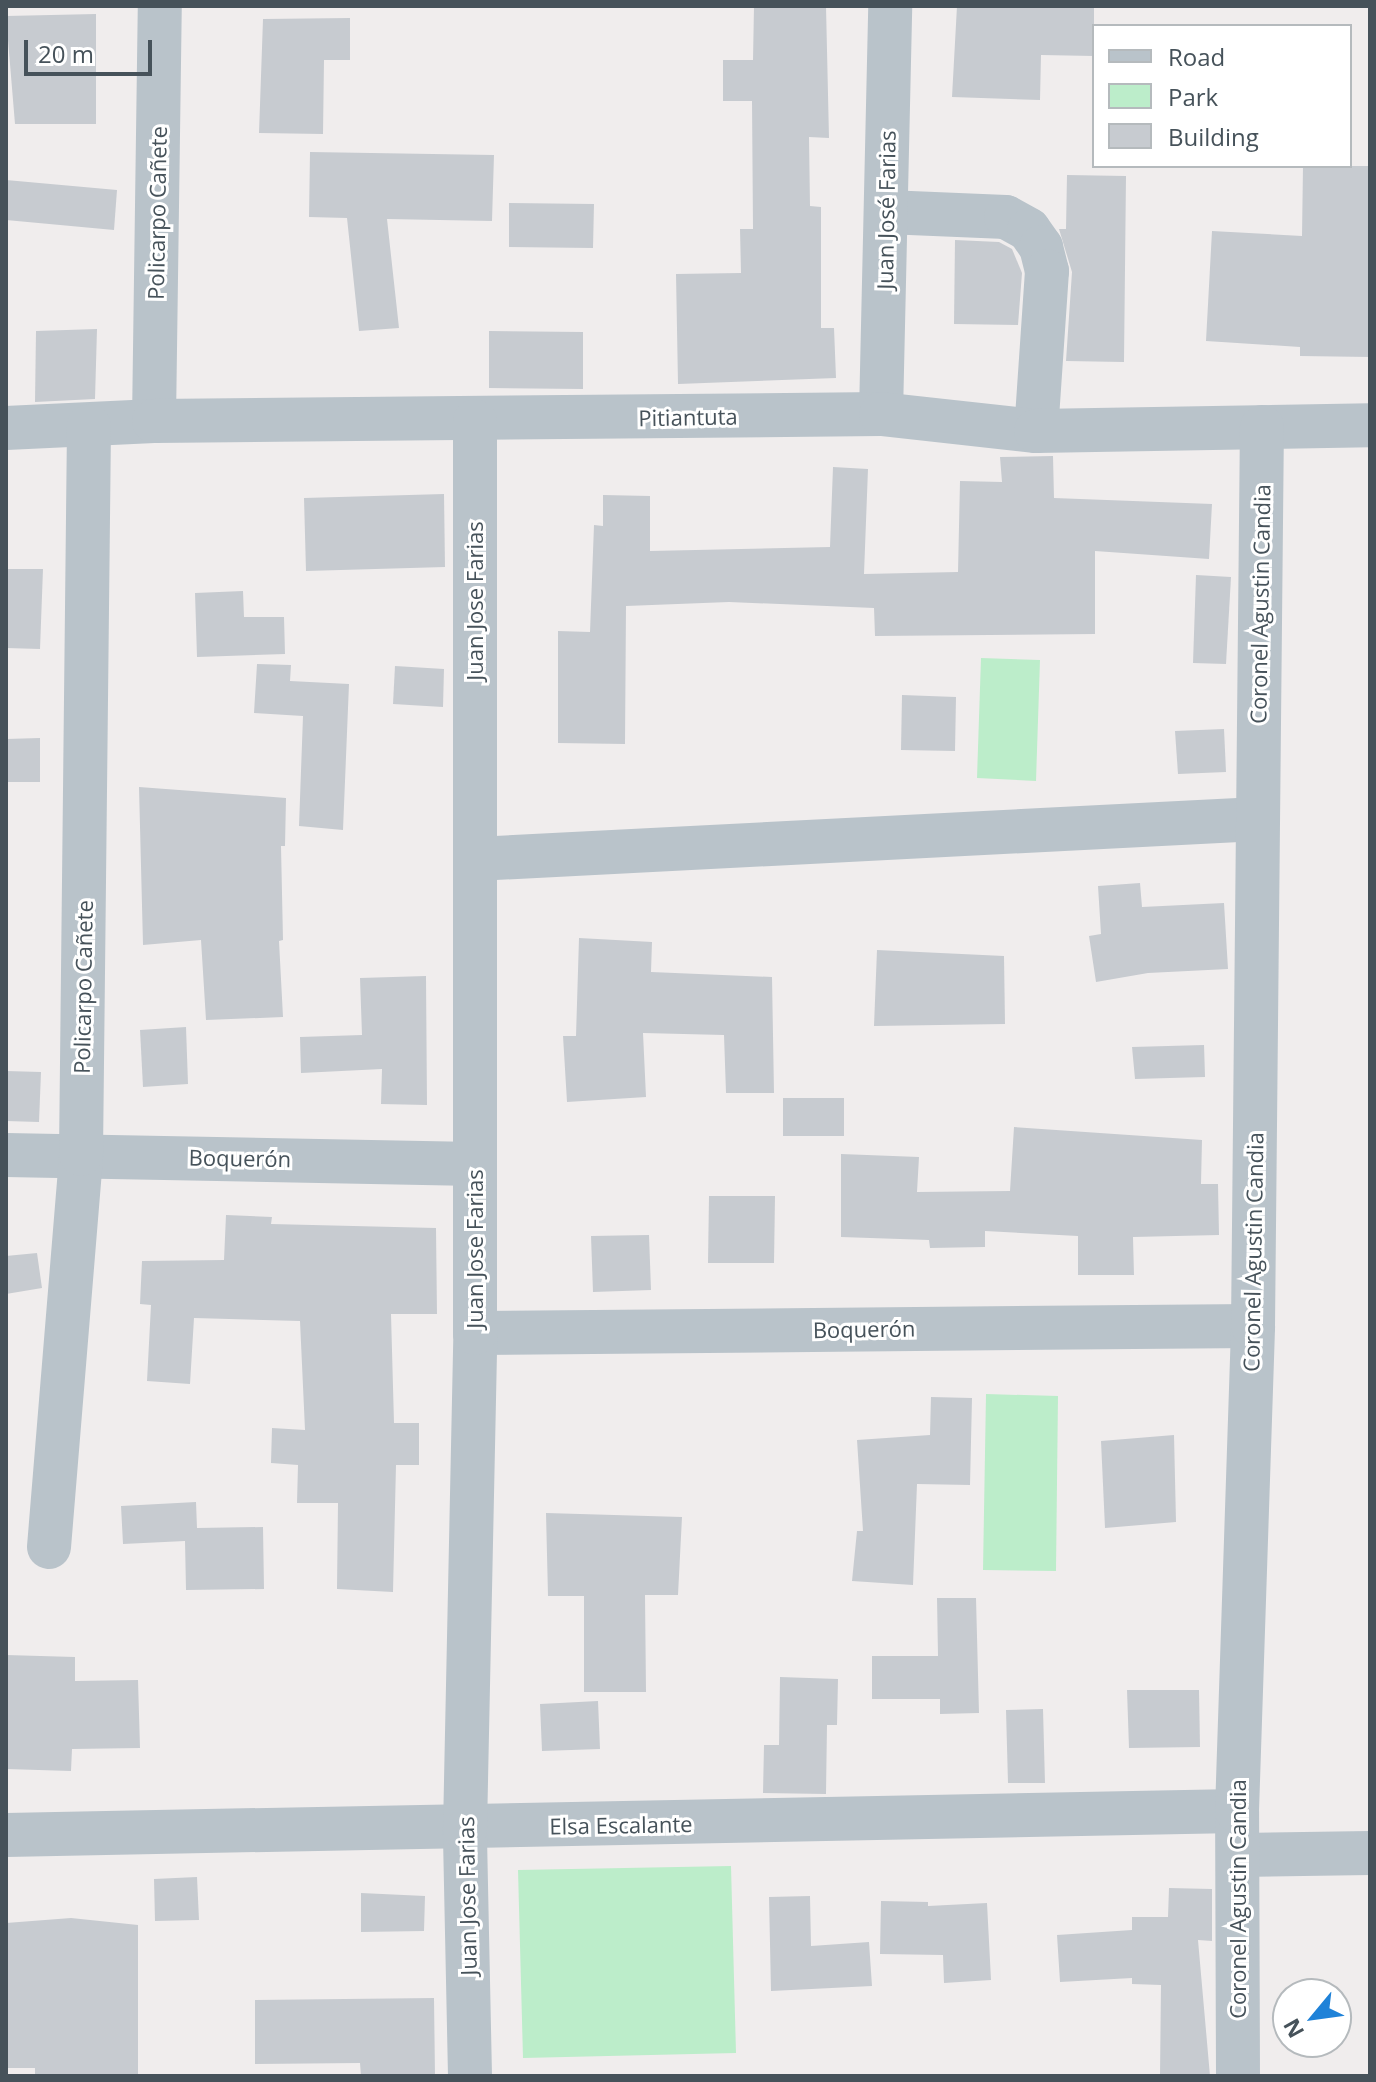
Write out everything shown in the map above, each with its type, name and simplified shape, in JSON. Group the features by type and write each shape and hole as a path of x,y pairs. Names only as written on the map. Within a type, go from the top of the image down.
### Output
{"street":[{"name":"Policarpo Cañete","path":"154,421 160,6"},
{"name":"Juan José Farias","path":"881,414 890,6"},
{"path":"886,212 1006,217 1029,230 1041,247 1046,286 1036,431"},
{"name":"Pitiantuta","path":"6,428 154,421 475,421 881,414 1036,431 1370,425"},
{"name":"Juan Jose Farias","path":"470,2076 465,1829 475,1333 475,421"},
{"name":"Policarpo Cañete","path":"49,1547 81,1154 89,426"},
{"name":"Coronel Agustin Candia","path":"1238,2076 1237,1811 1253,1326 1262,427"},
{"path":"476,859 1258,819"},
{"name":"Boquerón","path":"6,1155 81,1154 475,1164"},
{"name":"Boquerón","path":"475,1333 1253,1326"},
{"name":"Elsa Escalante","path":"6,1835 465,1829 1237,1811"},
{"path":"1239,1855 1370,1853"}],"green space":[{"path":"981,658 1040,660 1036,781 977,778"},
{"path":"986,1394 1058,1396 1056,1571 983,1570"},
{"path":"731,1866 736,2053 523,2058 518,1870"}],"building":[{"path":"754,6 826,6 829,138 809,137 810,206 821,207 821,328 834,328 836,378 678,384 676,274 741,273 740,229 753,229 752,101 723,101 723,60 753,60"},
{"path":"957,6 1094,6 1092,56 1041,55 1040,100 952,97"},
{"path":"96,14 96,124 15,124 6,16"},
{"path":"350,18 350,60 324,60 323,134 259,133 263,19"},
{"path":"310,152 494,155 492,221 387,219 399,328 359,331 347,218 309,217"},
{"path":"1370,166 1370,357 1300,356 1300,347 1206,341 1212,231 1302,236 1303,168"},
{"path":"1067,175 1126,176 1124,362 1066,361 1072,272 1059,229 1066,229"},
{"path":"6,180 117,190 114,230 6,220"},
{"path":"509,203 594,204 593,248 509,247"},
{"path":"955,240 999,242 1012,249 1022,273 1018,325 954,324"},
{"path":"97,329 95,399 35,402 36,331"},
{"path":"489,331 583,332 583,389 489,388"},
{"path":"1053,456 1054,498 1212,504 1209,559 1095,551 1095,634 875,636 874,608 729,602 626,606 625,744 558,743 558,631 590,632 594,525 603,526 603,495 650,496 650,551 830,547 833,467 868,469 864,574 958,572 960,481 1002,482 1000,457"},
{"path":"444,494 445,567 306,571 304,498"},
{"path":"6,569 43,569 40,649 6,648"},
{"path":"1196,575 1231,577 1226,664 1193,663"},
{"path":"243,591 244,617 284,617 285,654 197,657 195,593"},
{"path":"257,664 291,665 290,681 349,684 343,830 299,826 303,716 254,713"},
{"path":"395,666 444,669 443,707 393,704"},
{"path":"902,695 956,697 955,751 901,750"},
{"path":"1224,729 1226,772 1178,774 1175,731"},
{"path":"40,738 40,782 6,782 6,739"},
{"path":"139,787 286,798 285,846 281,846 283,940 279,941 283,1017 206,1020 201,940 143,945"},
{"path":"1140,883 1142,907 1224,903 1228,969 1148,973 1096,982 1089,936 1101,934 1098,886"},
{"path":"579,938 652,942 651,972 772,977 774,1093 726,1093 724,1035 643,1033 646,1097 567,1102 563,1036 576,1036"},
{"path":"877,950 1004,956 1005,1024 874,1026"},
{"path":"426,976 427,1105 381,1104 382,1069 301,1073 300,1037 362,1035 360,978"},
{"path":"186,1027 188,1084 143,1087 140,1030"},
{"path":"1204,1045 1205,1077 1135,1079 1132,1047"},
{"path":"6,1071 41,1072 39,1122 6,1121"},
{"path":"783,1098 844,1098 844,1136 783,1136"},
{"path":"1014,1127 1202,1140 1201,1184 1218,1184 1219,1235 1133,1237 1134,1275 1078,1275 1078,1236 985,1231 985,1247 930,1248 929,1240 841,1237 841,1154 919,1157 917,1192 1010,1191"},
{"path":"709,1196 775,1196 774,1263 708,1263"},
{"path":"226,1215 272,1217 271,1224 436,1228 437,1314 391,1314 394,1423 419,1423 419,1465 396,1465 393,1592 337,1589 338,1503 297,1503 298,1465 271,1463 272,1428 305,1430 300,1321 194,1318 190,1384 147,1381 151,1305 140,1304 142,1261 224,1260"},
{"path":"649,1235 651,1290 593,1292 591,1236"},
{"path":"37,1253 42,1288 6,1294 6,1256"},
{"path":"931,1397 972,1398 970,1485 917,1484 913,1585 852,1581 857,1531 863,1531 857,1440 930,1435"},
{"path":"1174,1435 1176,1522 1105,1528 1101,1441"},
{"path":"196,1502 197,1528 263,1527 264,1589 186,1590 185,1541 123,1544 121,1506"},
{"path":"546,1513 682,1517 678,1595 645,1595 646,1692 584,1692 584,1596 548,1596"},
{"path":"937,1598 976,1598 979,1713 940,1714 940,1699 872,1699 872,1656 938,1656"},
{"path":"6,1655 75,1657 75,1681 138,1680 140,1748 72,1749 71,1771 6,1769"},
{"path":"780,1677 838,1679 837,1725 827,1725 826,1794 763,1793 764,1745 779,1745"},
{"path":"1127,1690 1199,1690 1200,1747 1129,1748"},
{"path":"598,1701 600,1749 542,1751 540,1704"},
{"path":"1043,1709 1045,1783 1008,1783 1006,1710"},
{"path":"197,1877 199,1920 155,1921 154,1879"},
{"path":"1169,1888 1212,1889 1212,1941 1198,1940 1210,2076 1160,2076 1161,1985 1132,1984 1132,1978 1060,1982 1057,1935 1132,1930 1132,1917 1168,1917"},
{"path":"361,1893 425,1896 424,1931 361,1932"},
{"path":"810,1896 811,1946 869,1942 872,1986 771,1991 769,1897"},
{"path":"881,1901 928,1902 928,1906 987,1903 991,1980 944,1983 943,1955 880,1954"},
{"path":"71,1918 138,1925 138,2076 35,2076 35,2068 6,2068 6,1923"},
{"path":"434,1998 435,2076 361,2076 360,2063 255,2064 255,2000"}]}
